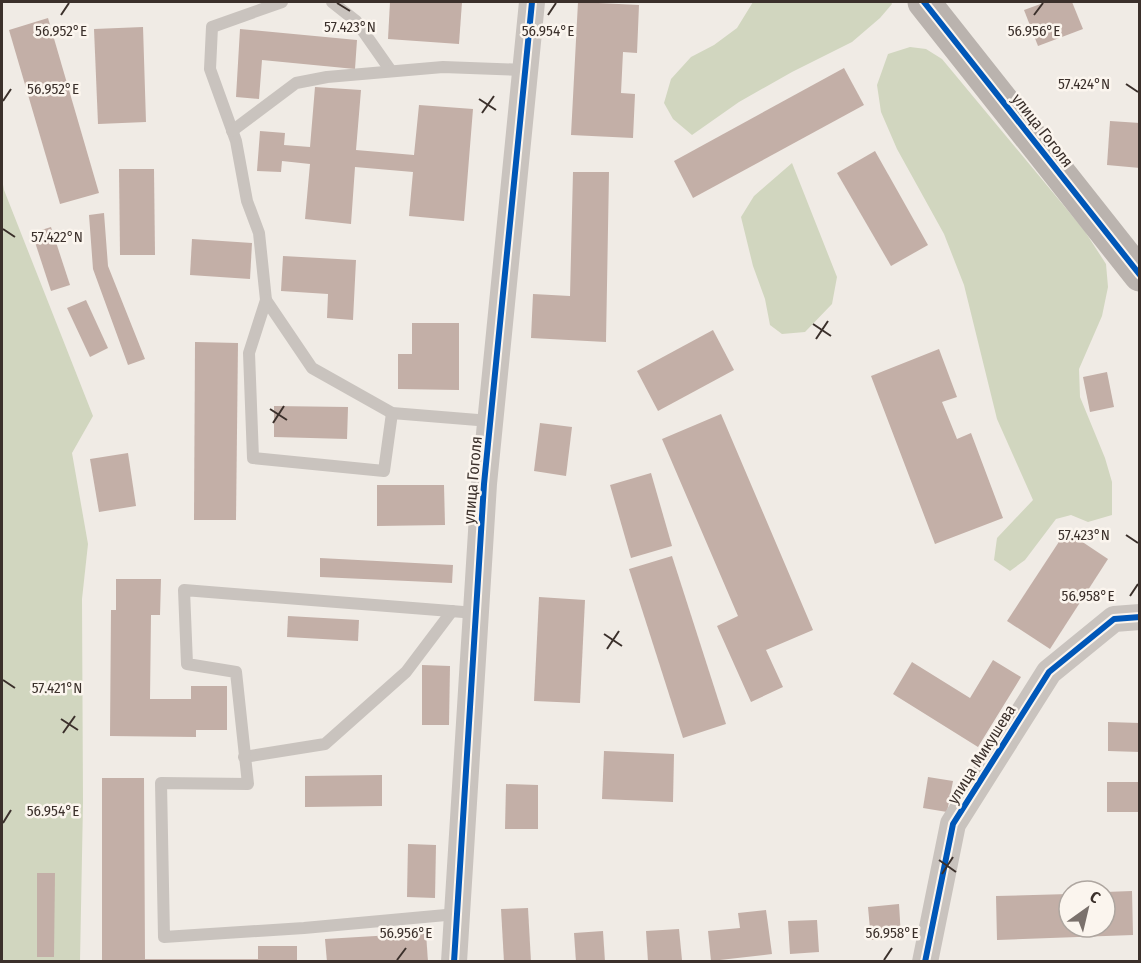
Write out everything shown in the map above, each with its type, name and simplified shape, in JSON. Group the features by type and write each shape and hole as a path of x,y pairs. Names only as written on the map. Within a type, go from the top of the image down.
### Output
{"street":[{"name":"улица Гоголя","path":"454,962 464,612 490,421 532,2"},
{"name":"улица Гоголя","path":"924,2 1140,275"},
{"name":"улица Микушева","path":"925,962 953,824 1049,672 1114,619 1140,617"}],"lane":[{"path":"282,2 212,27 210,69 236,141 247,201 259,233 266,300 249,353 253,458 384,471 392,413"},
{"path":"332,2 356,21 391,71"},
{"path":"232,131 296,83 327,77 443,67 525,70"},
{"path":"266,300 312,368 392,413 490,421"},
{"path":"457,914 164,937 161,783 248,784 236,672 187,663 184,590 464,612"},
{"path":"244,757 325,744 406,672 464,612"}],"green space":[{"path":"753,2 891,2 892,4 880,18 852,42 739,102 692,135 673,119 664,103 671,79 691,57 714,45 737,28"},
{"path":"910,47 926,49 942,59 1084,230 1106,264 1108,287 1102,316 1079,369 1080,397 1105,458 1112,482 1112,515 1088,522 1071,515 1056,519 1025,560 1010,571 994,560 997,538 1033,500 997,419 964,285 944,234 897,149 881,112 877,85 888,54"},
{"path":"792,163 837,277 832,304 805,332 782,334 770,325 765,299 753,266 741,217 754,196"},
{"path":"2,179 4,190 93,416 72,453 88,544 82,599 83,803 80,961 2,961"}],"building":[{"path":"390,2 462,2 459,44 388,39"},
{"path":"578,2 639,5 637,53 623,52 621,93 635,94 633,138 571,135"},
{"path":"1046,2 1072,2 1083,29 1038,46 1024,10"},
{"path":"48,18 99,193 60,204 9,30"},
{"path":"143,27 146,122 98,124 94,29"},
{"path":"240,29 357,40 355,69 262,60 259,99 236,97"},
{"path":"844,68 864,105 693,198 674,161"},
{"path":"315,87 361,90 356,150 414,155 419,105 473,109 464,221 409,216 413,172 355,167 351,224 305,219 310,164 282,161 281,172 257,171 260,131 285,133 284,145 310,147"},
{"path":"1110,121 1140,123 1140,168 1107,165"},
{"path":"875,151 928,245 891,266 837,173"},
{"path":"119,169 154,169 155,255 120,255"},
{"path":"573,172 609,172 606,342 531,338 533,294 570,296"},
{"path":"104,213 108,266 145,359 128,365 93,269 89,215"},
{"path":"51,227 70,285 51,291 32,233"},
{"path":"192,239 252,243 250,279 190,275"},
{"path":"283,256 356,260 353,320 327,318 328,294 281,291"},
{"path":"86,300 108,348 90,357 67,308"},
{"path":"412,323 459,323 459,390 398,389 398,354 412,354"},
{"path":"713,330 734,370 658,411 637,371"},
{"path":"195,342 238,343 236,520 194,520"},
{"path":"939,349 957,397 942,402 957,439 971,433 1003,518 935,544 871,376"},
{"path":"1107,372 1114,407 1090,412 1083,377"},
{"path":"274,406 348,407 347,439 274,437"},
{"path":"721,414 813,630 766,650 783,687 751,702 717,626 738,616 662,439"},
{"path":"540,423 572,427 566,476 534,471"},
{"path":"128,453 136,506 99,512 90,459"},
{"path":"651,473 672,546 631,558 610,485"},
{"path":"377,485 444,485 445,525 377,526"},
{"path":"1066,531 1108,559 1050,649 1007,621"},
{"path":"672,556 726,724 683,738 629,569"},
{"path":"320,558 453,565 452,583 320,577"},
{"path":"116,579 161,579 160,615 151,615 150,699 191,699 191,686 227,686 227,730 196,730 196,737 110,736 111,610 116,610"},
{"path":"539,597 585,600 580,703 534,701"},
{"path":"288,616 359,620 358,641 287,637"},
{"path":"993,660 1021,677 978,747 893,694 912,662 970,698"},
{"path":"422,665 450,666 449,725 422,725"},
{"path":"1108,722 1140,723 1140,752 1108,751"},
{"path":"604,751 674,754 673,802 602,799"},
{"path":"382,775 382,806 305,807 305,776"},
{"path":"928,777 953,781 947,812 923,808"},
{"path":"102,778 144,778 145,959 258,959 258,946 297,946 297,962 102,962"},
{"path":"1107,782 1140,782 1140,812 1107,812"},
{"path":"506,784 538,785 538,829 505,829"},
{"path":"408,844 436,845 435,898 407,897"},
{"path":"37,873 55,873 54,957 37,957"},
{"path":"1132,891 1133,935 1117,936 1117,892"},
{"path":"1057,894 1057,938 997,940 996,896"},
{"path":"899,904 901,937 871,940 868,907"},
{"path":"528,908 531,962 504,962 501,909"},
{"path":"766,910 772,954 711,961 708,931 740,928 738,913"},
{"path":"817,920 819,952 790,954 788,921"},
{"path":"679,929 682,960 648,962 646,931"},
{"path":"603,931 605,962 576,962 574,933"},
{"path":"426,933 428,962 327,962 325,939"}],"cycle path":[{"path":"454,962 484,484 532,2"},
{"path":"924,2 1140,275"},
{"path":"925,962 953,824 1049,672 1114,619 1140,617"}]}
